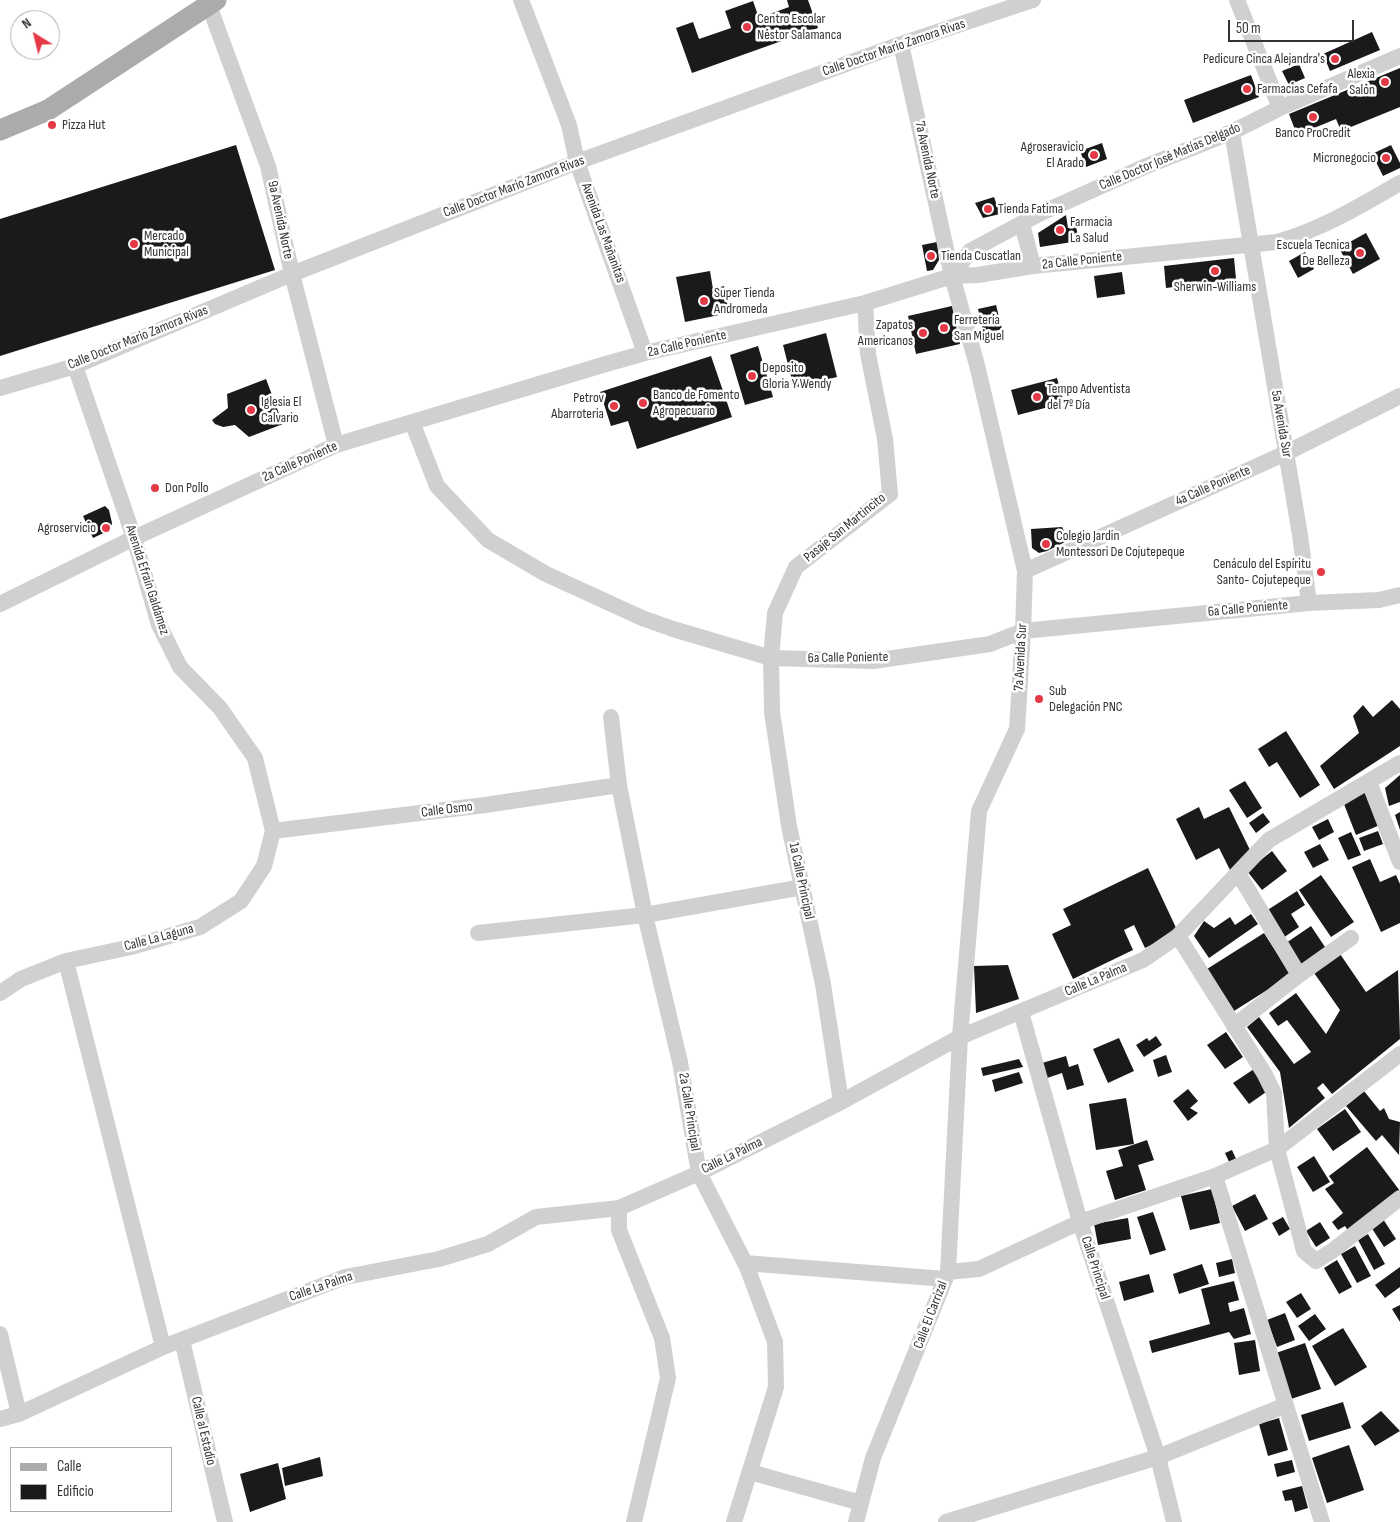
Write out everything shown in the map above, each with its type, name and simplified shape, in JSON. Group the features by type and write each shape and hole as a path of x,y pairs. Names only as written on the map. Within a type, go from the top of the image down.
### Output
{"main road":[{"path":"0,130 48,110 211,1"}],"street":[{"name":"Avenida Las Mañanitas","path":"521,0 569,125 577,162 645,353"},
{"name":"Calle Doctor Mario Zamora Rivas","path":"0,388 75,366 292,274 577,162 901,44 1033,0"},
{"path":"1237,0 1280,108"},
{"name":"9a Avenida Norte","path":"211,1 268,166 292,274 336,445"},
{"name":"7a Avenida Norte","path":"901,44 952,276"},
{"name":"Calle Doctor José Matías Delgado","path":"952,276 970,251 1022,224 1144,167 1232,132 1280,108 1400,56"},
{"name":"5a Avenida Sur","path":"1232,132 1286,453 1309,603"},
{"name":"2a Calle Poniente","path":"0,604 134,538 336,445 412,422 645,353 865,303 952,276 978,275 1033,266 1251,245 1300,235 1339,218 1400,183"},
{"path":"1022,224 1033,266"},
{"name":"7a Avenida Sur","path":"952,276 977,365 1025,571 1017,729 979,811 960,1037"},
{"name":"Pasaje San Martincito","path":"771,658 775,613 796,567 890,494 885,439 868,354 865,303"},
{"name":"Avenida Efraín Galdámez","path":"75,366 134,538 159,625 180,668 220,708 255,758 274,831"},
{"name":"4a Calle Poniente","path":"1025,571 1286,453 1400,396"},
{"name":"6a Calle Poniente","path":"412,422 437,486 488,540 546,574 642,618 771,658 873,660 990,644 1023,631 1309,603 1379,600 1400,595"},
{"name":"1a Calle Principal","path":"771,658 772,712 789,826 823,984 841,1102"},
{"name":"2a Calle Principal","path":"611,717 619,785 645,915 680,1062 699,1173 745,1263 775,1342 776,1387 734,1522"},
{"name":"Calle La Palma","path":"0,1419 19,1414 163,1347 345,1277 439,1259 488,1244 536,1218 619,1208 699,1173 841,1102 960,1037 1143,960 1178,936 1269,840 1400,762"},
{"path":"1369,782 1400,862"},
{"name":"Calle Osmo","path":"274,831 485,805 619,785"},
{"name":"Calle La Laguna","path":"0,993 21,979 66,961 131,947 200,927 241,901 264,866 274,831"},
{"path":"1238,873 1298,975"},
{"path":"478,933 645,915 803,887"},
{"path":"1178,936 1264,1073 1274,1093 1277,1149 1304,1251 1316,1261 1332,1251 1400,1198"},
{"path":"1234,1026 1298,975 1351,938"},
{"path":"66,961 163,1347"},
{"name":"Calle Principal","path":"1021,1012 1080,1222 1158,1457 1174,1522"},
{"name":"Calle El Carrizal","path":"856,1522 873,1458 947,1276 960,1037"},
{"path":"745,1263 947,1276 979,1269 1080,1222 1215,1176 1277,1149 1400,1054"},
{"path":"1215,1176 1322,1522"},
{"path":"619,1208 619,1230 662,1338 668,1378 634,1522"},
{"path":"0,1334 19,1414"},
{"name":"Calle al Estadio","path":"182,1340 225,1522"},
{"path":"946,1522 1158,1457 1286,1405"},
{"path":"750,1472 861,1503"}],"building":[{"path":"787,0 808,0 818,28 692,73 676,28 693,22 699,39 731,28 725,11 753,1 759,18 789,7"},
{"path":"1372,32 1380,50 1330,71 1323,54"},
{"path":"1299,64 1305,78 1289,85 1282,71"},
{"path":"1400,68 1400,107 1341,131 1336,119 1297,135 1289,114"},
{"path":"1251,75 1259,97 1193,123 1184,100"},
{"name":"Agroseravicio El Arado","path":"1102,143 1107,159 1086,167 1080,151"},
{"name":"Mercado Municipal","path":"236,145 275,270 0,356 0,219"},
{"name":"Micronegocio","path":"1391,145 1400,163 1400,168 1383,176 1372,154"},
{"name":"Tienda Fatima","path":"994,197 1000,214 983,218 975,203"},
{"name":"Farmacia La Salud","path":"1066,215 1068,228 1076,226 1079,241 1040,247 1038,233"},
{"name":"Escuela Tecnica De Belleza","path":"1366,233 1380,259 1353,274 1339,248"},
{"name":"Tienda Cuscatlan","path":"937,242 939,260 933,270 927,271 922,245"},
{"path":"1305,252 1314,269 1298,278 1289,261"},
{"path":"1234,258 1236,279 1166,288 1164,266"},
{"name":"Super Tienda Andromeda","path":"710,271 713,289 724,286 729,313 685,322 676,277"},
{"path":"1122,272 1125,294 1097,298 1094,276"},
{"path":"996,305 1002,329 984,334 978,309"},
{"path":"952,306 960,344 916,354 908,316"},
{"path":"826,333 837,377 794,388 783,345"},
{"name":"Deposito Gloria Y Wendy","path":"758,346 773,397 745,405 730,355"},
{"path":"711,356 732,417 637,449 628,421 611,426 600,392"},
{"name":"Tempo Adventista del 7º Día","path":"1057,378 1064,403 1018,415 1011,390"},
{"name":"Iglesia El Calvario","path":"266,379 283,424 249,437 235,425 223,427 215,424 212,420 228,408 227,394"},
{"path":"105,506 109,510 112,523 110,530 93,538 83,516"},
{"name":"Colegio Jardin Montessori De Cojutepeque","path":"1062,527 1069,540 1039,553 1032,548 1031,529"},
{"path":"1392,700 1400,709 1400,746 1334,789 1320,766 1359,733 1353,716 1363,705 1373,717"},
{"path":"1286,731 1320,785 1300,798 1277,762 1269,767 1258,749"},
{"path":"1400,775 1400,802 1389,806 1385,788"},
{"path":"1245,781 1262,808 1247,818 1229,790"},
{"path":"1365,790 1380,825 1356,835 1342,799"},
{"path":"1199,807 1204,819 1229,807 1250,850 1232,874 1219,848 1196,860 1176,819"},
{"path":"1400,812 1400,830 1395,815"},
{"path":"1263,813 1270,822 1256,833 1249,823"},
{"path":"1328,819 1334,832 1319,840 1312,827"},
{"path":"1378,831 1383,844 1364,851 1359,838"},
{"path":"1351,832 1361,855 1348,860 1338,838"},
{"path":"1320,844 1329,860 1313,868 1304,852"},
{"path":"1272,851 1287,871 1262,890 1247,871"},
{"path":"1370,859 1380,882 1396,875 1400,884 1400,923 1381,932 1352,867"},
{"path":"1148,868 1178,932 1145,948 1134,925 1124,930 1133,950 1073,979 1052,934 1071,925 1063,909"},
{"path":"1321,875 1354,922 1331,937 1299,890"},
{"path":"1297,891 1305,905 1291,914 1299,927 1283,938 1266,911"},
{"path":"1251,914 1258,924 1209,958 1194,936 1204,921 1214,928 1230,917 1235,925"},
{"path":"1311,926 1327,950 1302,967 1286,943"},
{"path":"1264,933 1291,975 1234,1011 1207,969"},
{"path":"1338,951 1366,992 1398,970 1400,1039 1332,1094 1323,1083 1317,1088 1325,1098 1289,1128 1280,1072 1247,1027 1259,1017 1294,1064 1311,1052 1287,1020 1278,1026 1269,1013 1296,993 1326,1034 1340,1010 1312,970"},
{"path":"1008,965 1019,999 976,1013 974,966"},
{"path":"1226,1032 1243,1057 1225,1069 1207,1045"},
{"path":"1156,1036 1162,1045 1144,1057 1136,1045 1147,1038 1149,1041"},
{"path":"1119,1038 1134,1071 1108,1083 1093,1049"},
{"path":"1166,1055 1172,1072 1158,1077 1153,1060"},
{"path":"1066,1056 1069,1067 1078,1064 1084,1085 1067,1090 1062,1073 1047,1078 1042,1063"},
{"path":"1019,1059 1023,1067 983,1076 981,1068"},
{"path":"1254,1069 1269,1090 1249,1104 1233,1083"},
{"path":"1019,1072 1023,1083 995,1092 992,1080"},
{"path":"1188,1089 1198,1101 1190,1108 1198,1113 1188,1121 1173,1101"},
{"path":"1364,1091 1380,1111 1384,1108 1389,1119 1400,1122 1399,1155 1382,1135 1376,1141 1346,1106"},
{"path":"1126,1098 1134,1144 1096,1150 1089,1104"},
{"path":"1345,1109 1361,1132 1333,1151 1317,1129"},
{"path":"1147,1140 1154,1160 1138,1165 1146,1190 1115,1200 1106,1171 1123,1166 1118,1150"},
{"path":"1367,1147 1400,1191 1349,1232 1345,1226 1338,1230 1332,1222 1343,1213 1325,1189 1334,1183 1329,1176"},
{"path":"1232,1150 1237,1161 1230,1164 1225,1153"},
{"path":"1314,1156 1330,1182 1313,1192 1297,1167"},
{"path":"1212,1189 1220,1223 1190,1230 1181,1196"},
{"path":"1255,1194 1268,1219 1245,1231 1232,1206"},
{"path":"1153,1212 1166,1250 1150,1255 1137,1217"},
{"path":"1283,1217 1290,1229 1279,1236 1272,1223"},
{"path":"1128,1218 1131,1239 1098,1245 1094,1224"},
{"path":"1383,1219 1396,1239 1384,1247 1371,1227"},
{"path":"1320,1222 1330,1238 1316,1247 1306,1231"},
{"path":"1368,1234 1385,1264 1374,1270 1358,1240"},
{"path":"1355,1246 1371,1276 1357,1283 1341,1254"},
{"path":"1232,1259 1235,1273 1219,1277 1216,1263"},
{"path":"1337,1260 1352,1287 1339,1294 1324,1268"},
{"path":"1202,1264 1209,1284 1179,1294 1173,1274"},
{"path":"1400,1267 1400,1287 1385,1298 1375,1285"},
{"path":"1149,1274 1154,1292 1124,1301 1119,1282"},
{"path":"1234,1281 1239,1300 1228,1303 1230,1312 1244,1308 1251,1334 1234,1339 1229,1332 1152,1353 1149,1341 1210,1324 1201,1289"},
{"path":"1301,1293 1311,1309 1297,1318 1286,1302"},
{"path":"1400,1305 1400,1322 1392,1309"},
{"path":"1285,1313 1295,1340 1277,1347 1267,1320"},
{"path":"1315,1314 1326,1329 1309,1341 1298,1326"},
{"path":"1343,1328 1367,1367 1335,1386 1312,1346"},
{"path":"1255,1340 1260,1371 1239,1375 1234,1343"},
{"path":"1305,1343 1321,1389 1288,1400 1273,1354"},
{"path":"1343,1402 1351,1428 1309,1441 1301,1415"},
{"path":"1381,1411 1400,1431 1375,1446 1361,1426"},
{"path":"1279,1418 1288,1450 1268,1456 1259,1424"},
{"path":"1349,1445 1364,1490 1327,1503 1312,1458"},
{"path":"320,1457 323,1476 285,1486 282,1468"},
{"path":"1292,1460 1295,1472 1277,1477 1274,1464"},
{"path":"278,1463 286,1499 250,1512 240,1474"},
{"path":"1302,1486 1308,1508 1295,1512 1292,1500 1285,1501 1282,1491"}],"place":[{"name":"Centro Escolar Néstor Salamanca","path":"747,27"},
{"name":"Pedicure Cinca Alejandra's","path":"1335,59"},
{"name":"Alexia Salón","path":"1385,82"},
{"name":"Farmacias Cefafa","path":"1247,89"},
{"name":"Banco ProCredit","path":"1313,117"},
{"name":"Pizza Hut","path":"52,125"},
{"name":"Agroseravicio El Arado","path":"1094,155"},
{"name":"Micronegocio","path":"1386,158"},
{"name":"Tienda Fatima","path":"988,209"},
{"name":"Farmacia La Salud","path":"1060,230"},
{"name":"Mercado Municipal","path":"134,244"},
{"name":"Escuela Tecnica De Belleza","path":"1360,253"},
{"name":"Tienda Cuscatlan","path":"931,256"},
{"name":"Sherwin-Williams","path":"1215,271"},
{"name":"Super Tienda Andromeda","path":"704,301"},
{"name":"Ferretería San Miguel","path":"944,328"},
{"name":"Zapatos Americanos","path":"923,333"},
{"name":"Deposito Gloria Y Wendy","path":"752,376"},
{"name":"Tempo Adventista del 7º Día","path":"1037,397"},
{"name":"Banco de Fomento Agropecuario","path":"643,403"},
{"name":"Petrov Abarroteria","path":"614,406"},
{"name":"Iglesia El Calvario","path":"251,410"},
{"name":"Don Pollo","path":"155,488"},
{"name":"Agroservicio","path":"106,528"},
{"name":"Colegio Jardin Montessori De Cojutepeque","path":"1046,544"},
{"name":"Cenáculo del Espíritu Santo- Cojutepeque","path":"1321,572"},
{"name":"Sub Delegación PNC","path":"1039,699"}]}
